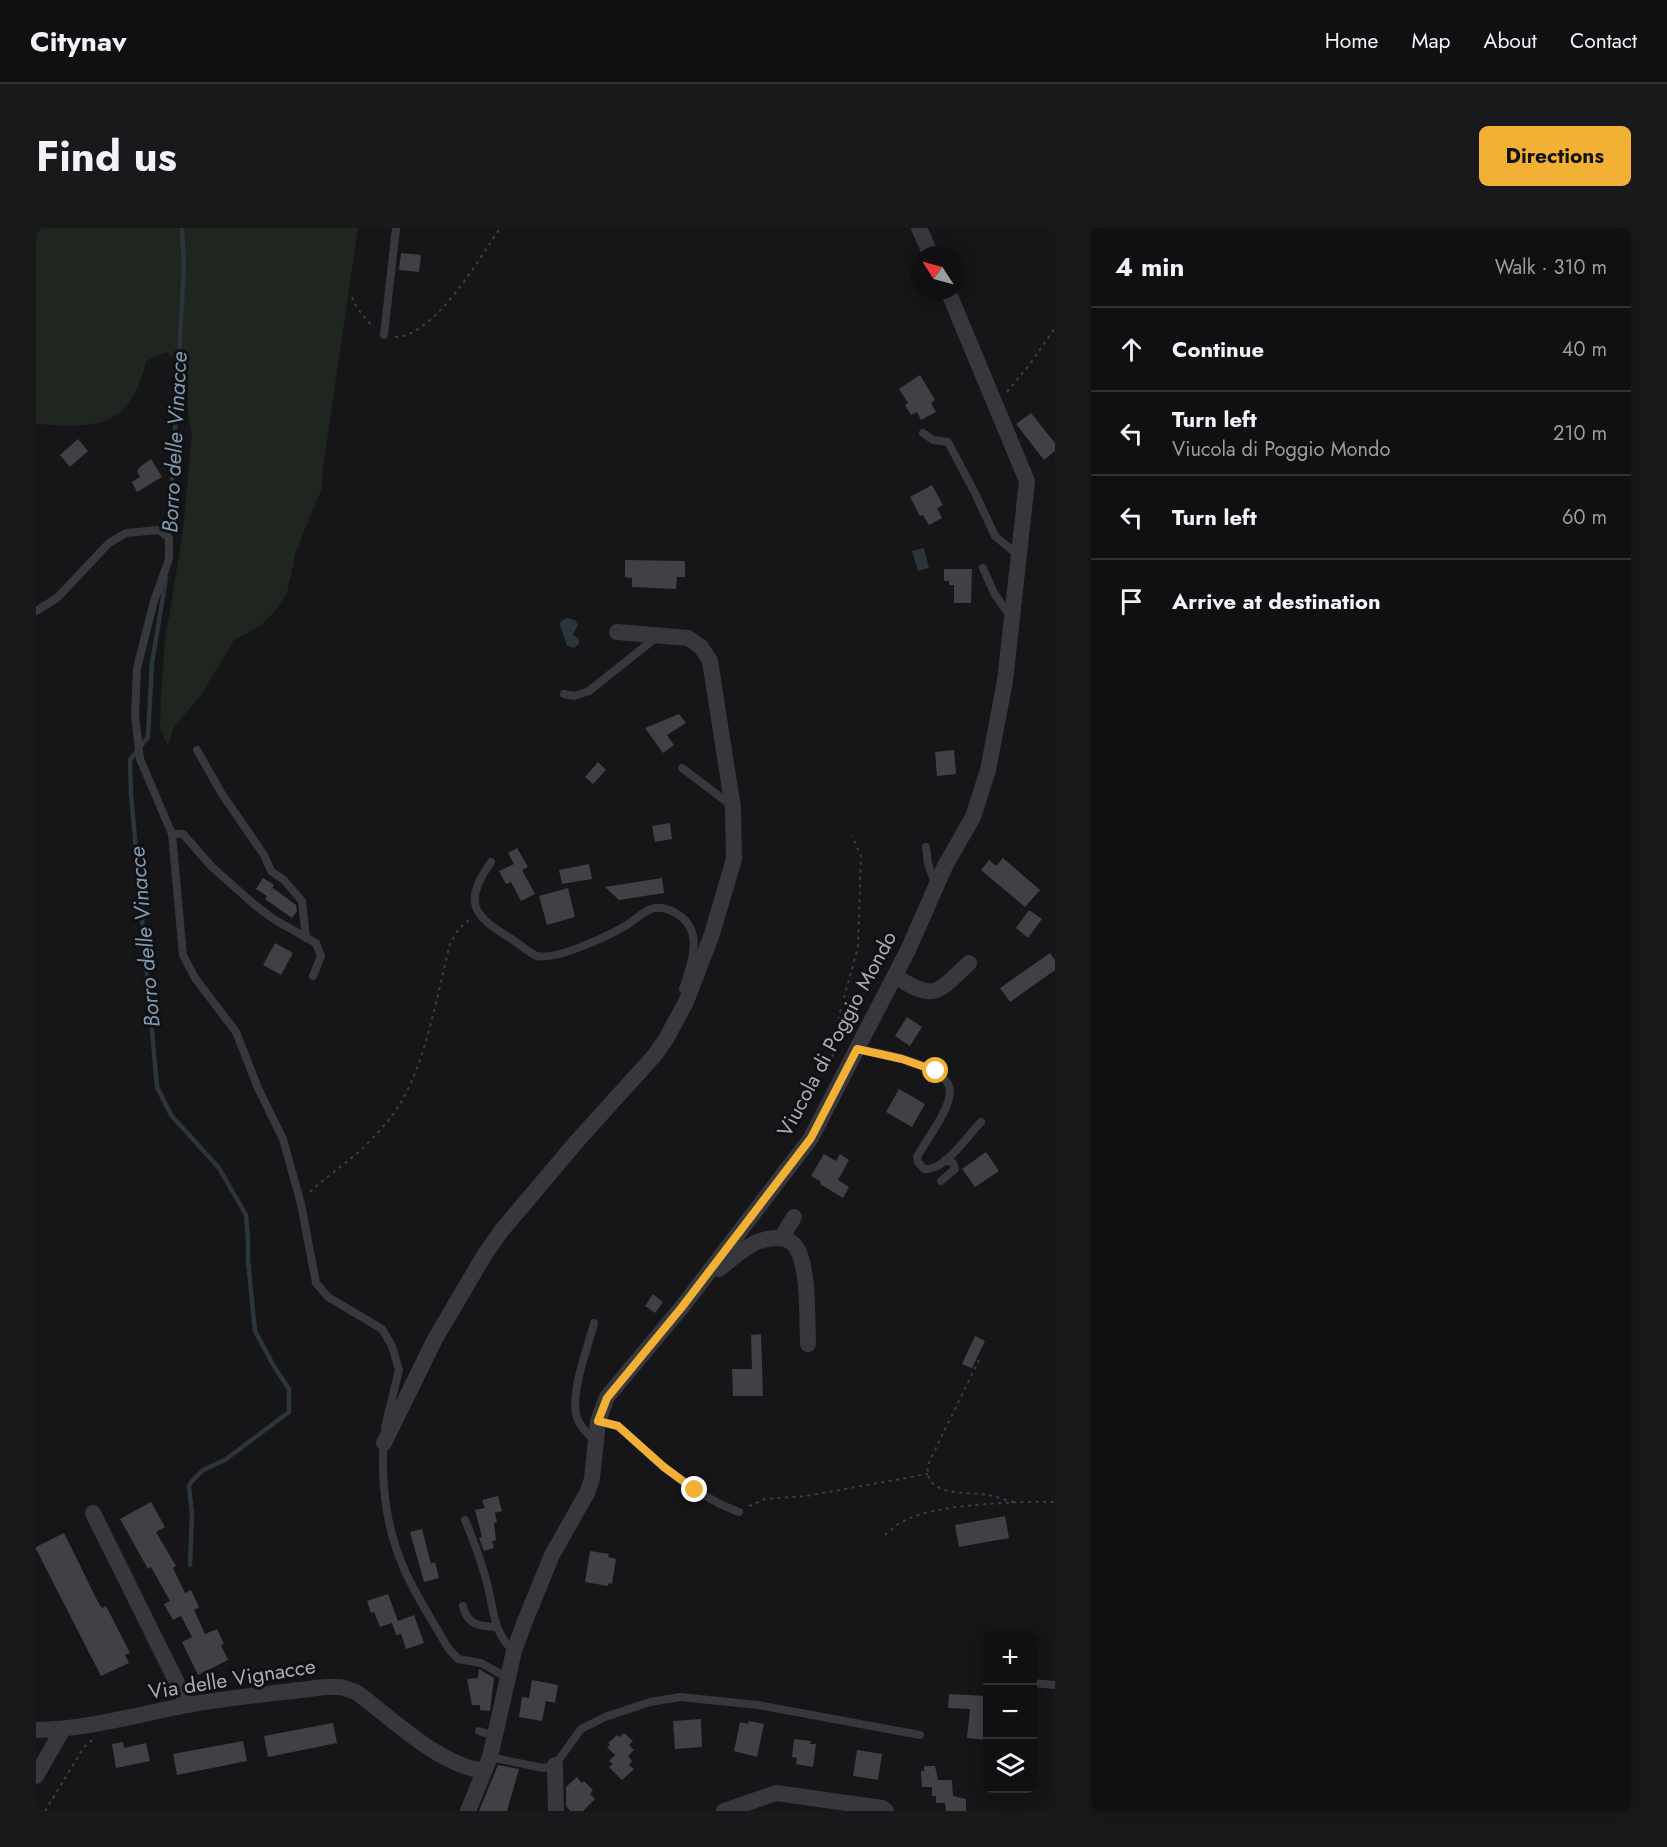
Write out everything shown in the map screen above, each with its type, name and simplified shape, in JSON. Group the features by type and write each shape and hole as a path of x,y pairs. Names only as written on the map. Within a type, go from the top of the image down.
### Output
{"street":[{"path":"919,228 928,246"},
{"name":"Viucola di Poggio Mondo","path":"468,1811 487,1764 487,1734 508,1678 514,1651 552,1555 587,1493 592,1479 598,1421 607,1398 690,1298 811,1138 895,976 945,866 973,818 988,770 1005,681 1027,481 952,300"},
{"path":"384,1443 435,1340 485,1254 571,1147 654,1056 666,1039 686,1002 721,906 734,860 733,808 710,661 701,647 688,638 617,632"},
{"path":"895,976 917,990 934,992 946,985 969,963"},
{"path":"781,1238 794,1217"},
{"path":"690,1298 716,1272 748,1247 767,1239 786,1239 795,1246 802,1263 807,1306 808,1344"},
{"path":"93,1513 188,1705"},
{"name":"Via delle Vignacce","path":"36,1730 63,1730 188,1705 325,1687 341,1687 356,1692 446,1758 469,1769 487,1764"},
{"path":"36,1776 63,1730"},
{"path":"555,1765 556,1811"},
{"path":"724,1811 776,1793 882,1808 886,1811"}],"lane":[{"path":"384,336 396,228"},
{"path":"923,434 933,440 948,442 995,536 1019,557"},
{"path":"36,611 57,598 98,552 126,533 159,530 169,538 169,559 154,601 137,668 135,715 140,759 172,834 183,955 195,978 236,1032 258,1088 283,1139 301,1204 316,1283 328,1297 382,1329 392,1346 399,1370 385,1429 382,1459 388,1521 405,1572 448,1648 458,1659 481,1663 508,1678"},
{"path":"983,568 994,593 1012,619"},
{"path":"564,694 574,696 589,691 658,636"},
{"path":"197,750 222,794 264,855 270,871 284,880 302,901 306,938"},
{"path":"682,768 725,799 733,808"},
{"path":"172,834 183,834 212,867 256,906 275,920 316,943 321,956 313,976"},
{"path":"926,846 928,864 936,886"},
{"path":"491,862 476,892 475,906 478,913 482,919 524,950 545,958 560,956 598,939 655,908 673,912 685,919 693,934 693,957 677,1005 654,1056"},
{"path":"857,1049 902,1059 936,1071 944,1078 950,1090 948,1098 917,1157 921,1167 932,1169 945,1160 981,1122"},
{"path":"941,1181 955,1169 953,1163 945,1160"},
{"path":"594,1323 575,1394 576,1415 583,1429 596,1441"},
{"path":"598,1421 618,1426 664,1467 695,1490 739,1512"},
{"path":"465,1520 475,1543 486,1580 496,1627 514,1651"},
{"path":"463,1606 468,1619 473,1623 479,1626 496,1627"},
{"path":"1037,1683 1055,1685"},
{"path":"487,1764 543,1768 555,1765 581,1729 605,1717 650,1702 680,1697 758,1705 920,1735"}],"path":[{"path":"352,297 357,309 384,336 396,338 407,336 440,311 459,291 500,228"},
{"path":"996,406 1055,328"},
{"path":"831,1068 840,1012 858,947 861,856 852,836"},
{"path":"301,1204 320,1182 368,1143 399,1105 419,1061 450,945 458,930 478,913"},
{"path":"979,1360 930,1461 928,1474 935,1486 946,1492 987,1495 1016,1503"},
{"path":"739,1512 765,1499 806,1496 928,1474"},
{"path":"885,1535 904,1520 925,1512 1016,1503 1055,1502"},
{"path":"45,1811 84,1747 112,1722"}],"shaded area":[{"path":"36,228 358,228 323,467 322,488 296,551 287,593 275,611 260,626 234,640 201,695 174,727 168,746 160,729 161,695 165,641 183,531 192,434 188,414 188,369 166,352 146,361 131,400 121,412 108,420 77,425 36,424"},
{"path":"924,548 929,568 918,571 912,551"},
{"path":"567,618 575,620 578,625 573,634 579,640 579,644 574,648 567,646 560,625 561,621"}],"building":[{"path":"401,253 421,255 419,272 399,270"},
{"path":"920,375 935,400 931,403 936,412 921,420 917,412 911,415 905,405 908,403 899,389"},
{"path":"1031,413 1055,443 1055,451 1044,460 1016,424"},
{"path":"78,439 88,451 70,467 60,455"},
{"path":"151,459 162,477 137,492 132,482 140,477 137,471 141,466"},
{"path":"932,485 943,505 937,508 942,518 929,525 923,515 920,516 910,497"},
{"path":"625,560 685,561 685,577 677,577 676,589 632,587 632,578 625,577"},
{"path":"944,569 972,569 971,603 954,603 954,585 949,585 949,581 944,581"},
{"path":"679,714 686,723 667,735 674,745 663,753 645,728"},
{"path":"954,750 956,774 937,776 935,752"},
{"path":"598,762 606,770 593,784 585,777"},
{"path":"670,823 672,839 655,842 652,826"},
{"path":"517,848 528,867 522,870 535,894 521,901 511,882 506,884 499,871 514,864 508,853"},
{"path":"1003,858 1040,890 1025,907 981,870 989,860 996,866"},
{"path":"589,864 592,879 562,884 559,870"},
{"path":"263,878 274,885 270,892 273,888 296,905 297,911 292,918 265,899 267,896 256,889"},
{"path":"662,878 664,893 619,900 605,887"},
{"path":"568,888 575,917 547,925 539,896"},
{"path":"1029,910 1042,919 1028,938 1016,928"},
{"path":"275,943 293,953 281,975 263,965"},
{"path":"1050,953 1055,960 1055,970 1010,1002 1000,988"},
{"path":"907,1017 922,1027 910,1046 895,1036"},
{"path":"899,1089 925,1104 912,1127 886,1112"},
{"path":"986,1152 999,1171 975,1187 962,1169"},
{"path":"824,1154 836,1161 840,1154 849,1160 838,1180 849,1187 843,1198 811,1176"},
{"path":"653,1294 663,1302 655,1313 645,1306"},
{"path":"761,1334 763,1396 733,1396 732,1369 752,1369 751,1335"},
{"path":"975,1336 985,1341 972,1368 962,1364"},
{"path":"498,1496 502,1511 495,1513 497,1522 494,1523 496,1540 492,1541 494,1548 484,1551 479,1538 482,1537 475,1510 485,1508 482,1500"},
{"path":"151,1502 165,1527 156,1532 176,1566 173,1568 185,1593 191,1590 199,1607 194,1610 205,1634 217,1629 224,1644 221,1645 228,1660 198,1675 182,1642 192,1637 181,1616 173,1620 164,1604 170,1601 151,1567 148,1569 120,1519"},
{"path":"1005,1516 1009,1538 959,1547 955,1525"},
{"path":"422,1529 431,1564 435,1562 439,1578 424,1582 410,1532"},
{"path":"64,1533 98,1602 102,1608 106,1606 130,1653 125,1655 129,1663 101,1676 36,1549"},
{"path":"590,1551 609,1554 608,1557 616,1559 612,1584 609,1583 608,1586 585,1582"},
{"path":"388,1594 398,1621 414,1615 424,1643 406,1649 401,1634 396,1635 392,1623 380,1627 367,1601"},
{"path":"479,1669 494,1678 490,1711 480,1710 480,1705 472,1705 467,1679 478,1678"},
{"path":"532,1680 558,1685 555,1703 546,1701 542,1721 519,1717 522,1697 529,1698"},
{"path":"949,1694 983,1696 983,1740 967,1738 970,1709 948,1708"},
{"path":"701,1719 702,1747 675,1749 673,1721"},
{"path":"749,1721 764,1724 757,1757 734,1751 740,1722 748,1724"},
{"path":"333,1723 337,1743 268,1757 264,1736"},
{"path":"624,1733 633,1741 629,1745 634,1750 628,1756 632,1761 629,1765 634,1769 622,1780 609,1767 613,1764 609,1761 615,1755 607,1747 617,1735 620,1737"},
{"path":"794,1739 811,1741 810,1744 816,1744 813,1767 796,1764 797,1758 792,1757"},
{"path":"243,1741 247,1761 177,1775 173,1754"},
{"path":"123,1742 124,1748 146,1743 150,1761 116,1768 112,1744"},
{"path":"857,1750 882,1754 878,1780 853,1776"},
{"path":"498,1765 519,1769 507,1811 479,1811"},
{"path":"924,1766 935,1766 938,1780 952,1780 953,1796 966,1799 966,1811 946,1811 945,1803 936,1803 936,1796 932,1796 932,1787 922,1787 921,1771 924,1771"},
{"path":"577,1777 593,1790 590,1794 595,1799 583,1811 570,1811 566,1806 566,1787"}],"waterway":[{"name":"Borro delle Vinacce","path":"169,537 184,266 182,228"},
{"name":"Borro delle Vinacce","path":"166,578 152,663 148,737 130,760 131,794 157,1087 171,1115 219,1168 246,1215 255,1331 289,1389 289,1412 225,1460 203,1470 189,1486 192,1514 190,1565"}],"route":[{"path":"695,1490 664,1467 618,1426 598,1421 607,1398 682,1307 811,1138 857,1049 902,1059 936,1071"}]}
